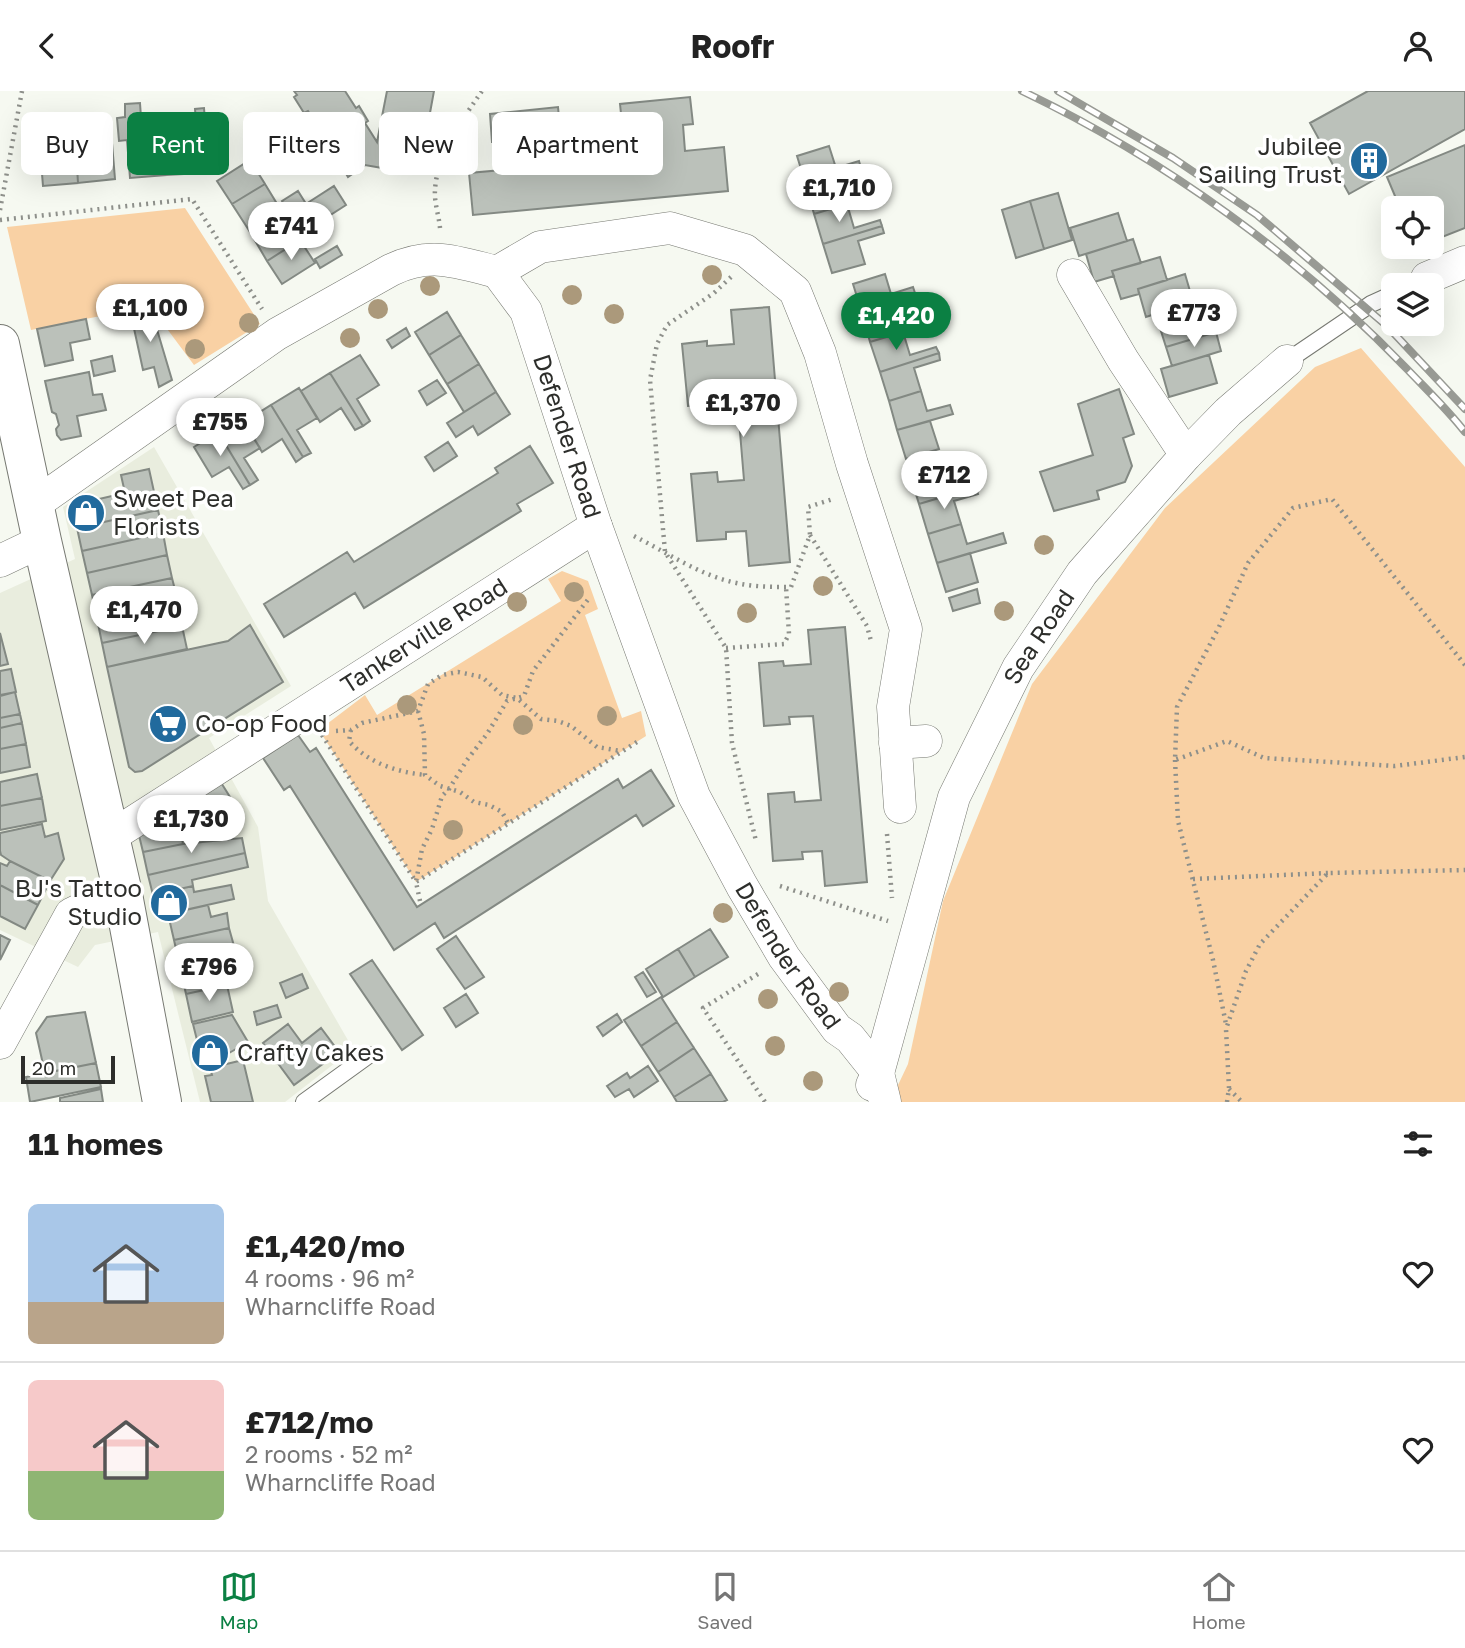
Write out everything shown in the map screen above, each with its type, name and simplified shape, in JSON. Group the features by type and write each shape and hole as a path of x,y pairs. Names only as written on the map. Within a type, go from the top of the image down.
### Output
{"street":[{"path":"35,504 277,334 407,262 440,258 497,272 540,247 670,228 745,250 795,291 820,353 906,629 893,707 900,807"},
{"path":"1438,273 1465,262"},
{"name":"Defender Road","path":"497,272 526,311 594,519 694,796 784,957 836,1029 850,1038 881,1087"},
{"path":"1073,275 1123,360 1186,455"},
{"path":"0,344 122,889 162,1102"},
{"name":"Sea Road","path":"863,1102 881,1087 954,797 1018,668 1082,573 1186,455 1228,412 1287,361"},
{"name":"Tankerville Road","path":"110,837 594,519"},
{"path":"0,561 42,541"},
{"path":"895,743 926,741"},
{"path":"0,1043 71,914 122,889"}],"lane":[{"name":"Sea Road","path":"1287,361 1381,300"},
{"path":"304,1102 369,1055"}],"path":[{"path":"0,210 22,91"},
{"path":"440,258 440,228 435,190 444,155 460,123 482,91"},
{"path":"0,220 192,199 277,334"},
{"path":"752,256 714,293 667,325 657,344 650,380 666,552 726,648 732,743 756,843"},
{"path":"594,519 705,573 732,582 765,587 791,587 810,535 808,507 861,491"},
{"path":"1227,1102 1229,1088 1226,1029 1213,960 1178,821 1175,760 1177,707 1219,627 1248,563 1293,508 1332,499 1465,664"},
{"path":"810,535 867,626 872,648"},
{"path":"416,882 422,849 432,829 442,796 487,734 507,701 524,696 533,671 611,568"},
{"path":"726,648 784,643 789,634 786,587"},
{"path":"425,775 424,734 418,711 428,684 442,675 458,672 482,677 502,695 517,698 541,719 571,726 597,747 622,751"},
{"path":"418,711 362,723 351,730 319,730 416,882 420,901"},
{"path":"416,882 667,722"},
{"path":"351,730 349,741 364,757 407,773 425,775 440,786 460,792 474,802 489,805 502,812 508,823"},
{"path":"1175,760 1227,741 1265,758 1395,766 1465,757"},
{"path":"749,897 765,881 893,922 885,809 900,807"},
{"path":"1193,879 1465,870"},
{"path":"1226,1029 1246,971 1260,944 1328,873"},
{"path":"765,1102 702,1008 784,957"},
{"path":"1229,1088 1242,1102"}],"shaded area":[{"path":"185,208 260,324 194,365 150,306 31,330 7,227"},
{"path":"1361,348 1465,467 1465,1102 890,1102 908,1064 943,901 1032,684 1165,508 1315,367"},
{"path":"154,447 291,686 209,738 258,827 268,901 353,1049 285,1102 200,1102 158,932 95,945 78,967 0,930 0,593 75,559 63,507"},
{"path":"562,571 588,581 598,609 585,615 622,718 641,711 646,736 416,882 319,730 365,695 377,715 561,601 548,579"}],"building":[{"path":"294,91 345,91 356,108 359,106 363,112 303,112 294,97 297,95"},
{"path":"387,91 434,91 430,112 383,112"},
{"name":"Jubilee Sailing Trust","path":"1368,91 1465,91 1465,129 1349,194 1310,123"},
{"path":"690,97 693,124 683,125 685,151 724,147 728,191 473,215 469,175 478,175 478,172 492,171 492,175 663,175 663,112 621,112 620,104"},
{"path":"140,103 141,112 127,112 127,140 119,141 117,118 125,117 125,104"},
{"path":"558,107 558,112 509,112"},
{"path":"204,108 204,112 195,112 195,109"},
{"path":"365,123 377,142 379,132 379,167 365,165"},
{"path":"1465,145 1465,228 1444,236 1444,196 1395,196 1387,177"},
{"path":"829,146 836,168 859,161 861,168 806,185 797,156"},
{"path":"113,155 115,179 78,183 78,175 113,175"},
{"path":"243,164 243,175 259,175 265,184 232,204 217,181"},
{"path":"861,168 863,175 840,182 847,204 814,214 806,185"},
{"path":"42,175 78,175 78,183 43,186"},
{"path":"130,175 166,175 130,178"},
{"path":"265,184 282,212 250,232 232,204"},
{"path":"334,186 346,205 321,221 309,202"},
{"path":"298,191 308,207 292,217 282,201"},
{"path":"1058,193 1072,240 1044,249 1030,201"},
{"path":"1030,201 1044,249 1016,258 1002,210"},
{"path":"847,204 854,228 880,220 882,226 823,244 814,214"},
{"path":"282,212 300,240 267,261 250,232"},
{"path":"1118,213 1127,241 1079,256 1070,228"},
{"path":"882,226 884,233 858,241 865,264 832,273 823,244"},
{"path":"1133,239 1141,263 1112,271 1114,276 1094,282 1086,254"},
{"path":"300,240 315,263 282,284 267,261"},
{"path":"337,246 342,255 320,268 315,259"},
{"path":"1160,257 1167,280 1138,289 1139,294 1121,299 1112,271"},
{"path":"885,274 891,294 913,287 916,296 862,313 853,284"},
{"path":"1185,274 1192,298 1154,310 1155,314 1146,317 1138,289"},
{"path":"1204,294 1210,313 1160,328 1154,310"},
{"path":"916,296 917,301 896,308 903,332 870,342 862,313"},
{"path":"150,306 172,380 159,387 154,367 143,370 130,310"},
{"path":"769,307 790,562 749,566 746,531 726,532 726,539 697,541 691,474 717,472 718,482 744,480 737,396 713,397 714,404 688,406 682,344 707,341 707,346 734,344 731,310"},
{"path":"447,312 461,335 429,355 415,332"},
{"path":"1210,313 1216,332 1166,347 1160,328"},
{"path":"86,319 90,339 70,343 73,360 45,366 37,329"},
{"path":"406,328 410,336 392,348 387,340"},
{"path":"903,332 910,355 936,347 939,353 880,372 870,342"},
{"path":"1216,332 1221,351 1172,366 1166,347"},
{"path":"461,335 479,364 447,384 429,355"},
{"path":"939,353 940,360 914,368 921,391 889,401 880,372"},
{"path":"360,355 379,385 357,399 370,421 363,426 330,373"},
{"path":"1209,355 1217,383 1169,397 1161,369"},
{"path":"112,356 115,371 94,376 91,361"},
{"path":"479,364 496,392 464,412 447,384"},
{"path":"89,372 93,395 102,394 106,410 77,416 81,436 61,440 57,435 56,429 59,425 56,414 52,412 45,381"},
{"path":"330,373 363,426 355,430 341,408 320,422 301,391"},
{"path":"437,380 446,393 427,405 419,391"},
{"path":"299,388 317,418 297,430 311,453 303,457 271,405"},
{"path":"1119,389 1134,434 1123,438 1132,466 1125,482 1097,491 1099,499 1054,511 1040,472 1093,455 1078,404"},
{"path":"921,391 927,411 950,405 953,414 897,430 889,401"},
{"path":"496,392 510,414 478,435 473,426 456,437 447,423"},
{"path":"271,405 303,457 296,462 282,439 262,452 244,422"},
{"path":"241,418 260,448 244,458 258,480 250,485 218,432"},
{"path":"930,421 939,449 906,459 897,430"},
{"path":"218,432 250,485 243,489 229,467 212,477 194,447"},
{"path":"448,442 457,456 434,471 425,457"},
{"path":"530,446 553,483 517,504 521,511 364,608 355,593 284,637 264,604 347,552 354,562 498,473 495,468"},
{"path":"943,465 949,485 974,477 976,487 919,504 910,475"},
{"path":"149,469 158,510 77,528 73,505 125,493 121,475"},
{"path":"976,487 978,494 954,501 961,524 928,534 919,504"},
{"path":"158,510 163,533 82,551 77,528"},
{"path":"961,524 967,544 1003,533 1006,543 937,563 928,534"},
{"path":"163,533 167,555 87,573 82,551"},
{"path":"970,553 978,582 946,592 937,563"},
{"path":"167,555 172,578 92,595 87,573"},
{"path":"172,578 178,602 97,619 92,595"},
{"path":"977,589 980,603 953,611 949,598"},
{"path":"178,602 182,626 102,643 97,619"},
{"name":"Co-op Food","path":"250,625 283,682 142,771 135,772 129,767 107,667 228,641"},
{"path":"182,626 187,649 107,667 102,643"},
{"path":"845,627 867,882 825,886 822,851 802,852 803,859 773,861 768,794 794,792 795,802 821,800 813,716 789,717 790,724 764,726 759,663 783,661 784,666 811,664 808,630"},
{"path":"0,633 8,664 0,666"},
{"path":"11,669 16,692 0,695 0,671"},
{"path":"15,692 20,714 0,718 0,696"},
{"path":"20,714 22,723 0,728 0,718"},
{"path":"22,723 26,744 0,749 0,728"},
{"path":"298,735 310,752 316,748 417,907 618,779 623,788 651,770 674,806 643,826 636,815 444,938 435,923 394,950 290,786 284,790 263,758"},
{"path":"26,744 30,767 0,773 0,749"},
{"path":"37,774 42,798 0,806 0,782"},
{"path":"220,781 230,797 180,827 183,844 143,852 138,831"},
{"path":"42,798 46,821 0,830 0,806"},
{"path":"42,824 45,837 58,833 64,859 50,881 10,861 1,855 0,851 0,833"},
{"path":"242,838 245,853 148,875 143,852 183,844"},
{"path":"245,853 248,867 192,880 193,886 153,895 148,875"},
{"path":"10,861 50,881 38,905 0,885 0,863 7,866"},
{"path":"0,885 38,905 25,929 0,916"},
{"path":"231,885 234,899 158,916 153,895 193,886 194,892"},
{"path":"208,905 211,917 227,913 229,928 174,940 168,914"},
{"path":"229,928 234,946 219,949 221,958 180,967 174,940"},
{"path":"710,929 728,957 695,977 678,949"},
{"path":"0,935 10,940 0,960"},
{"path":"456,936 484,977 465,989 437,949"},
{"path":"678,949 695,977 663,997 646,969"},
{"path":"221,958 227,985 186,994 180,967"},
{"path":"372,960 423,1035 402,1050 350,974"},
{"path":"643,972 656,992 647,997 635,977"},
{"path":"302,974 308,988 286,998 280,983"},
{"path":"227,985 233,1012 192,1022 186,994"},
{"path":"466,994 478,1013 456,1027 444,1008"},
{"path":"661,997 677,1022 641,1046 624,1020"},
{"path":"277,1005 281,1017 257,1025 254,1012"},
{"path":"85,1012 96,1063 45,1073 36,1033 47,1017"},
{"path":"617,1014 622,1022 603,1036 597,1027"},
{"path":"232,1015 248,1042 205,1067 198,1055 200,1052 193,1024"},
{"path":"677,1022 694,1048 658,1072 641,1046"},
{"path":"288,1024 302,1043 321,1028 339,1052 294,1085 263,1043"},
{"path":"694,1048 711,1074 674,1097 658,1072"},
{"path":"243,1060 253,1102 211,1102 205,1076 212,1075 210,1068"},
{"path":"96,1063 101,1087 30,1102 26,1077"},
{"path":"648,1066 658,1081 634,1097 629,1089 615,1097 607,1086 627,1073 630,1078"},
{"path":"711,1074 727,1100 677,1102 674,1097"},
{"path":"101,1089 103,1102 60,1102 60,1098"}],"railway":[{"path":"1022,91 1127,147 1177,179 1274,249 1365,327 1465,432"},
{"path":"1058,91 1173,158 1257,215 1387,326 1465,409"}],"place":[{"name":"Jubilee Sailing Trust","path":"1369,161"},
{"name":"Sweet Pea Florists","path":"86,513"},
{"name":"Co-op Food","path":"168,724"},
{"name":"BJ's Tattoo Studio","path":"169,903"},
{"name":"Crafty Cakes","path":"210,1053"}]}
